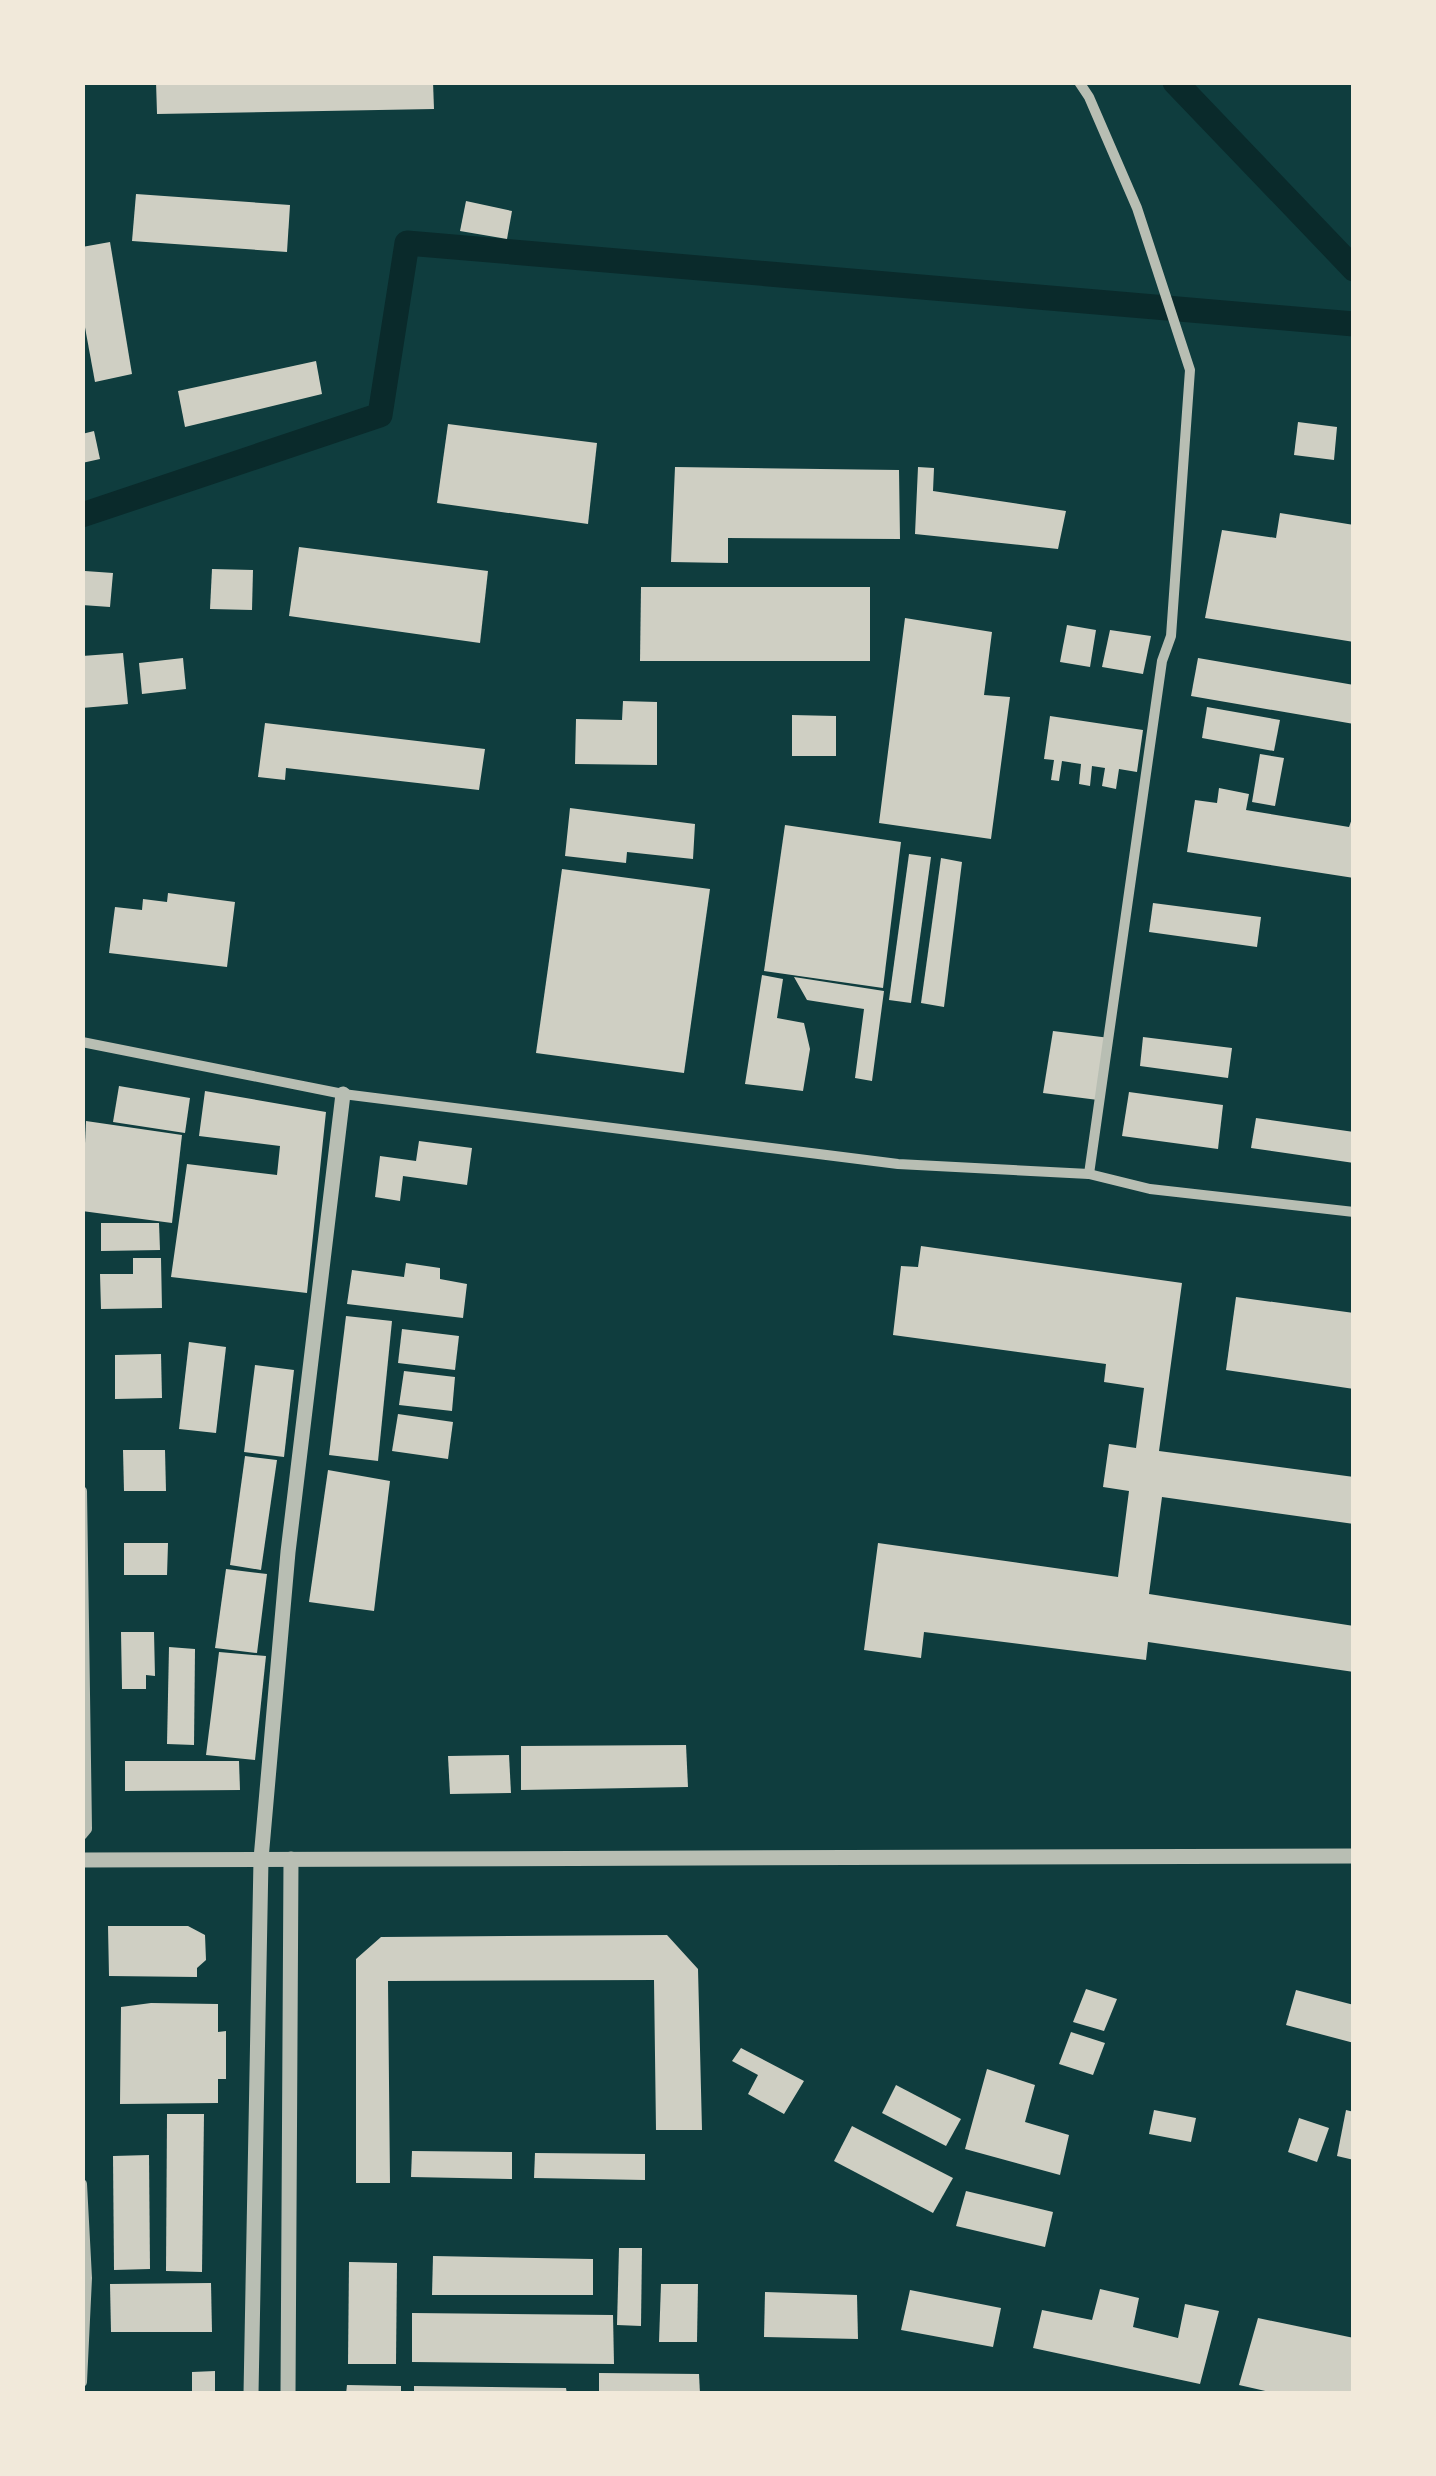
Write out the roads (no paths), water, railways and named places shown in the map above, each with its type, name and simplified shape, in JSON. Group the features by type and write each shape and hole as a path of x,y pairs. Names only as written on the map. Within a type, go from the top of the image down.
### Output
{"street":[{"path":"1078,82 1089,97 1137,208 1190,370 1171,636 1162,661 1089,1174"},
{"path":"82,1042 343,1094 898,1164 1089,1174 1150,1190 1354,1212"},
{"path":"251,2394 261,1859 288,1552 343,1094"},
{"path":"82,1491 87,1601 87,1828 82,1835"},
{"path":"82,1860 1354,1856"},
{"path":"288,2394 291,1859"},
{"path":"82,2184 87,2278 82,2382"}],"waterway":[{"path":"1175,82 1354,269"},
{"path":"82,515 380,415 407,243 1354,324"}]}
